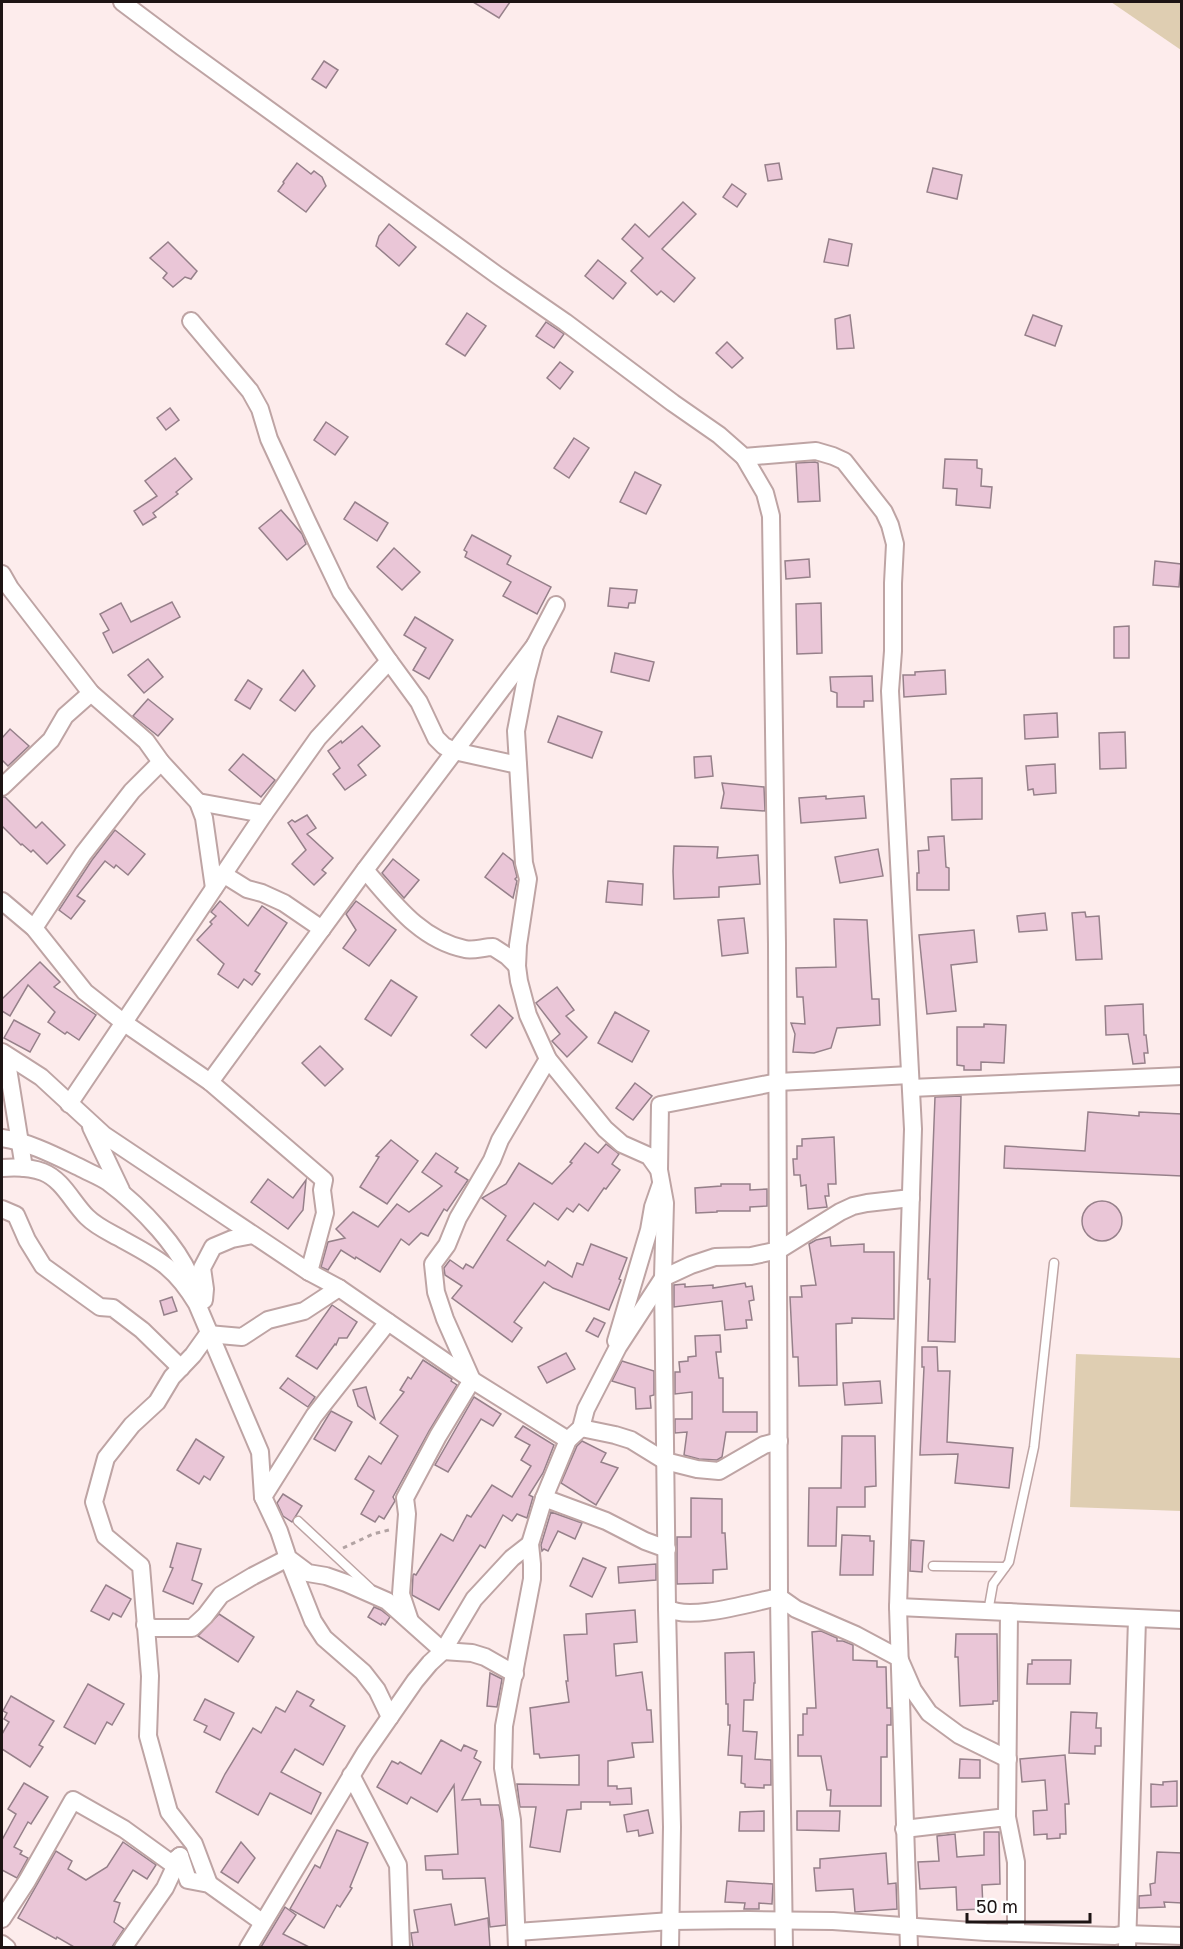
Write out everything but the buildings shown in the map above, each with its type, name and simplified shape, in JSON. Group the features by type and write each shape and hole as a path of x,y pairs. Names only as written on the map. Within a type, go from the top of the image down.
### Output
{"street":[{"path":"122,2 719,435 744,457 765,493 771,516 778,1082 779,1597 784,1947"},
{"path":"191,321 250,391 260,409 269,439 341,592 419,702 436,738 454,752 518,765"},
{"path":"744,457 816,451 844,461 884,512 895,544 890,691 913,1129 898,1607 909,1947"},
{"path":"2,575 9,588 91,693 146,741 161,762 198,802 219,881"},
{"path":"210,1082 365,870 535,645 556,605"},
{"path":"535,645 516,731 524,863 528,879 517,966 528,1015 549,1059 605,1129 622,1144 649,1156 660,1177 649,1230 610,1364"},
{"path":"69,1104 264,814 318,738 389,661"},
{"path":"2,787 51,740 65,716 91,693"},
{"path":"34,928 97,836 132,791 161,762"},
{"path":"198,802 264,814"},
{"path":"365,870 410,921 420,928 440,940 467,950 493,947 517,966"},
{"path":"219,881 262,893 284,903 322,929"},
{"path":"2,901 34,928 85,992 123,1022 210,1082 324,1180 322,1190 325,1213 309,1272"},
{"path":"4,1054 41,1077 104,1135 309,1272 339,1288 472,1380 568,1440"},
{"path":"4,1054 24,1168"},
{"path":"472,1380 436,1292 433,1264 447,1245 459,1218 492,1160 500,1140 549,1059"},
{"path":"670,1947 672,1827 665,1461 663,1278 665,1203 660,1177 660,1105 778,1082 910,1082 1182,1076"},
{"path":"88,1121 123,1194"},
{"path":"2,1138 20,1141 106,1181 139,1207 170,1243 191,1277 202,1318"},
{"path":"2,1168 42,1171 57,1180 87,1218 152,1255 170,1268 186,1285 260,1452 263,1497 318,1630 363,1672 377,1690 390,1717"},
{"path":"911,1198 853,1206 779,1250 751,1256 715,1257 663,1278 618,1347 586,1409 581,1428 568,1440 544,1498 530,1544 532,1579 504,1726 503,1768 512,1820 517,1940 671,1922 749,1920 1115,1936 1126,1941 1182,1936"},
{"path":"2,1209 16,1215 27,1240 43,1266 100,1307 113,1308 142,1330 181,1368"},
{"path":"202,1318 205,1289 202,1268 213,1247 232,1239 253,1235"},
{"path":"208,1334 242,1338 268,1320 304,1311 339,1288"},
{"path":"263,1497 314,1416 388,1322"},
{"path":"208,1334 172,1377 157,1402 132,1425 106,1458 94,1502 105,1536 141,1566 150,1676 148,1736 169,1812 194,1844 209,1884"},
{"path":"411,1622 400,1594 407,1514 405,1498 438,1436 472,1380"},
{"path":"581,1428 631,1440 665,1461 697,1469 719,1471 764,1445 779,1441"},
{"path":"544,1498 606,1521 666,1549"},
{"path":"248,1947 351,1775 390,1717 420,1675 443,1651 474,1599 512,1558 530,1544"},
{"path":"145,1625 154,1628 192,1628 205,1616 221,1595 288,1558"},
{"path":"288,1558 308,1573 336,1580 387,1601 443,1651 472,1653 485,1657 515,1674"},
{"path":"667,1608 674,1612 689,1614 779,1597 796,1610 856,1635 899,1658 913,1690 929,1713 959,1735 1008,1759"},
{"path":"898,1607 1182,1620"},
{"path":"1009,1612 1007,1817 1017,1862 1016,1932"},
{"path":"1126,1941 1137,1618"},
{"path":"351,1775 398,1865 401,1947"},
{"path":"2,1919 27,1881 73,1800 124,1829 171,1863 180,1856"},
{"path":"904,1829 1007,1817"},
{"path":"180,1856 188,1880 209,1884 262,1922"},
{"path":"123,1947 165,1888 180,1856"},
{"path":"986,1932 994,1947"},
{"path":"2,1944 8,1947"}],"lane":[{"path":"988,1611 993,1584 1009,1562 1034,1447 1054,1263"},
{"path":"298,1521 381,1599"},
{"path":"933,1566 1005,1567"}],"path":[{"path":"331,1553 373,1534 406,1525"}],"shaded area":[{"path":"1111,2 1181,2 1181,50"},
{"path":"1076,1354 1181,1358 1181,1511 1070,1507"}]}
